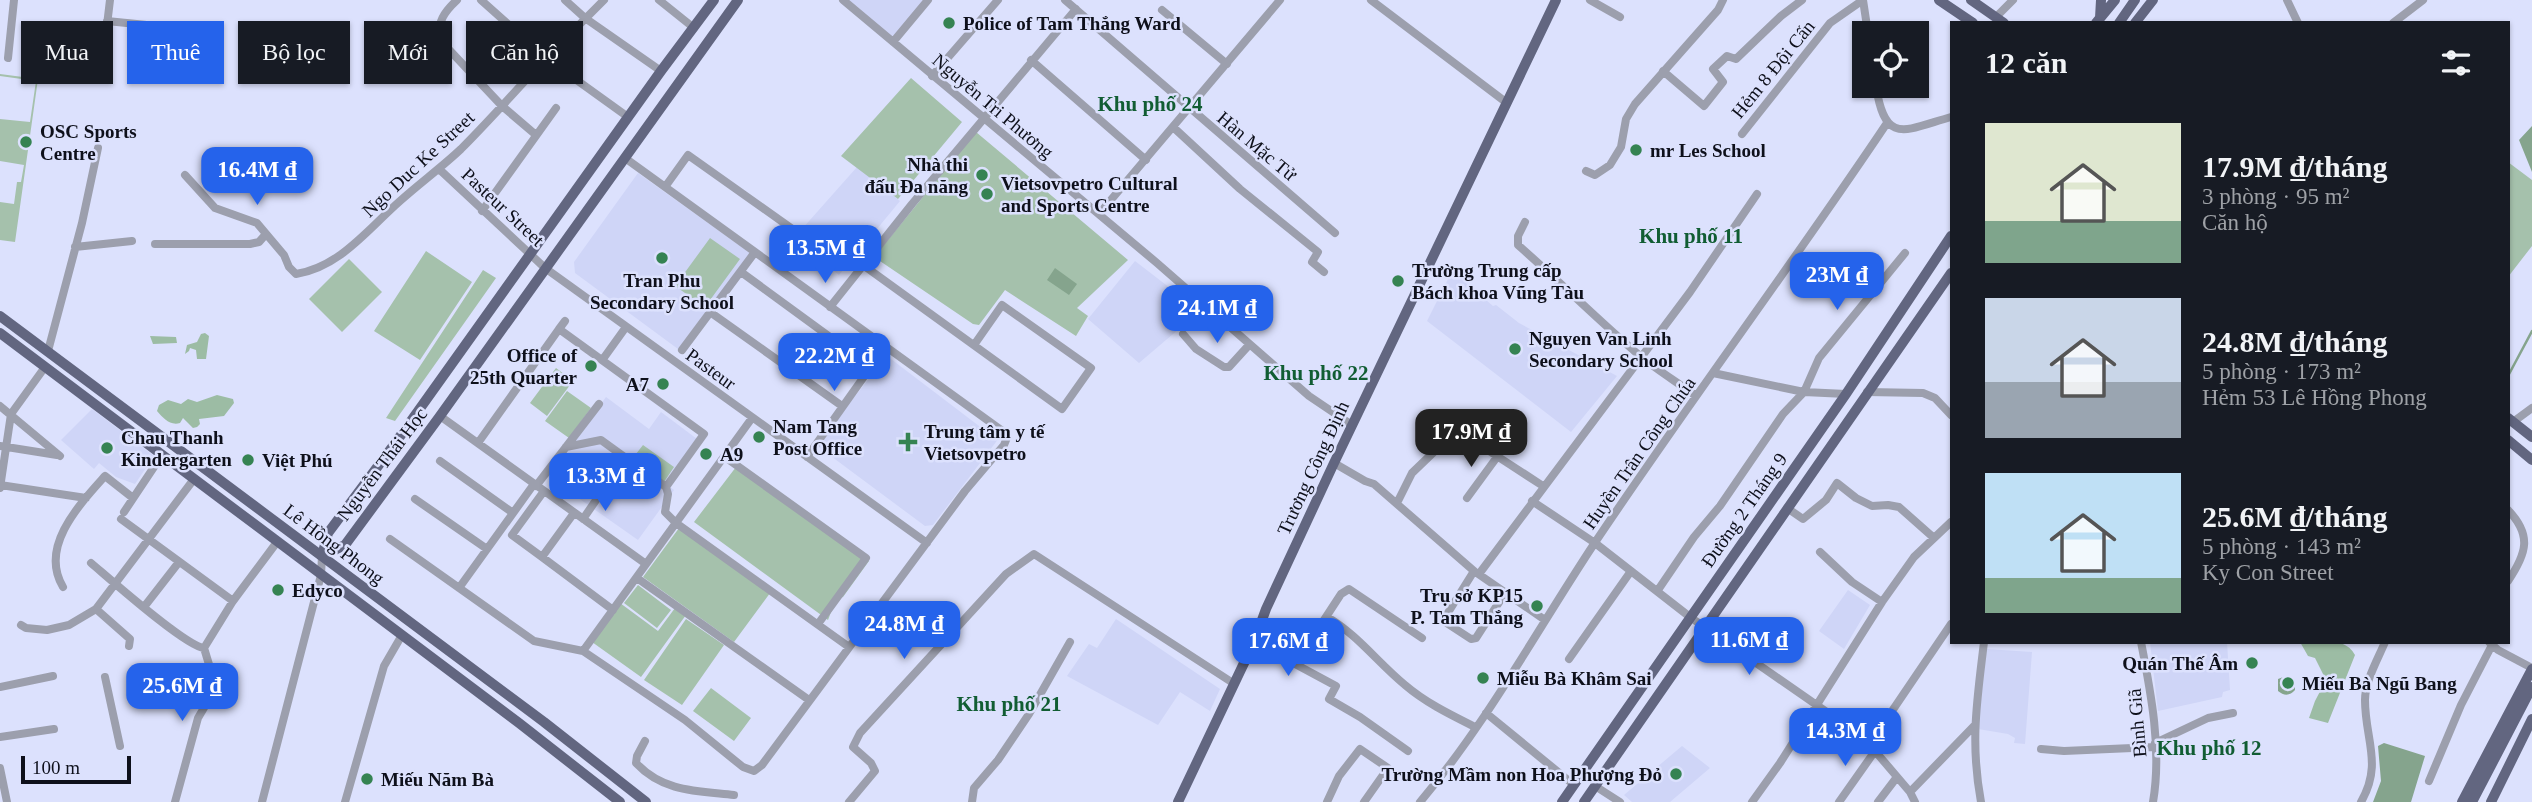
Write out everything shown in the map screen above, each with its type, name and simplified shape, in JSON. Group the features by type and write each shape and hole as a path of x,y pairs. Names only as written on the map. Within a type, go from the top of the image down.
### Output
{"main road":[{"name":"Nguyễn Thái Học","path":"322,556 328,533 714,0"},
{"name":"Nguyễn Thái Học","path":"322,556 345,545 738,0"},
{"name":"Trương Công Định","path":"1178,802 1254,642 1266,609 1334,463 1556,0"},
{"path":"1939,0 1970,21"},
{"path":"1971,0 2000,20"},
{"path":"2101,0 2101,21"},
{"path":"2101,21 2115,0"},
{"path":"2120,21 2135,0"},
{"path":"2136,21 2152,0"},
{"name":"Đường 2 Tháng 9","path":"1562,802 1846,394 1950,238"},
{"name":"Đường 2 Tháng 9","path":"1584,802 1950,273"},
{"name":"Lê Hồng Phong","path":"0,316 544,722 646,802"},
{"name":"Lê Hồng Phong","path":"0,333 620,802"},
{"path":"45,367 50,354"},
{"path":"1846,394 1867,392"},
{"path":"423,404 440,416"},
{"path":"2511,420 2532,437"},
{"path":"2510,442 2532,460"},
{"path":"165,457 177,447"},
{"path":"295,555 304,543"},
{"path":"2462,802 2532,669"},
{"path":"2472,802 2532,687"},
{"path":"2491,802 2532,719"},
{"path":"2498,802 2532,734"}],"street":[{"path":"8,58 14,0"},
{"path":"110,0 107,20 127,22"},
{"name":"Ngo Duc Ke Street","path":"267,234 296,274 309,272 348,249 439,169 502,106 440,40 438,31 443,14 457,0"},
{"path":"481,0 505,21"},
{"path":"565,0 585,18 661,71"},
{"path":"582,21 604,0"},
{"path":"659,0 694,28"},
{"name":"Nguyễn Tri Phương","path":"843,0 1099,214 1309,396 1352,425"},
{"path":"893,42 928,0"},
{"path":"932,76 998,0"},
{"name":"Hàn Mặc Tử","path":"1065,0 1335,233"},
{"path":"1099,214 1280,0"},
{"path":"1371,0 1507,103"},
{"path":"1590,0 1620,17"},
{"path":"1586,171 1595,175 1610,165 1620,147 1629,113 1718,10 1723,0"},
{"path":"1663,71 1704,106 1723,82 1713,69 1727,56 1736,59 1802,0"},
{"path":"1863,0 1866,21"},
{"name":"Hẻm 8 Đội Cấn","path":"1742,134 1830,23 1863,0"},
{"path":"2000,20 2013,0"},
{"path":"2287,0 2297,21"},
{"path":"2396,21 2423,0"},
{"path":"830,307 982,118 1076,9"},
{"path":"1162,10 1227,64"},
{"path":"1031,60 1146,160"},
{"path":"522,84 502,106 536,135"},
{"path":"582,84 628,117"},
{"path":"1879,98 1887,123 1896,129 1907,131 1950,117"},
{"path":"482,211 555,108"},
{"name":"Huyền Trân Công Chúa","path":"1419,802 1445,773 1595,543 1696,396 1815,231 1887,123"},
{"path":"1173,128 1240,189 1318,251 1312,262 1324,272"},
{"path":"50,354 98,148"},
{"path":"665,187 688,155 791,228"},
{"path":"390,539 534,641 583,651 685,720 750,771 759,769 965,491 1004,445 1008,435 625,158"},
{"name":"Pasteur Street","path":"439,169 545,268"},
{"path":"155,244 250,244 259,242 267,234 257,223 215,208 185,175"},
{"path":"1505,593 1476,638 1471,639 1445,622 1444,619 1476,572 1689,292 1757,194"},
{"path":"1525,222 1518,236 1518,245 1640,356 1696,396"},
{"path":"75,247 132,241"},
{"path":"682,350 755,252"},
{"path":"1658,590 1783,414 1804,392 1819,358 1905,253"},
{"path":"863,265 1062,409 1091,368 1002,306 974,345"},
{"name":"Pasteur","path":"545,268 927,543"},
{"path":"741,272 871,367"},
{"path":"710,312 842,407"},
{"path":"478,443 562,325 704,434 666,487"},
{"path":"603,359 626,327"},
{"path":"1182,334 1196,349 1224,367 1229,367 1249,345"},
{"path":"807,457 885,347"},
{"path":"45,367 11,414 3,447 0,486 86,498"},
{"path":"1713,373 1804,392 1846,394"},
{"path":"1867,392 1923,393 1934,398 1950,414"},
{"path":"599,404 538,487 512,535 613,610"},
{"path":"0,406 60,456 3,447"},
{"path":"2511,420 2532,408"},
{"path":"440,416 646,564"},
{"path":"583,651 752,418"},
{"path":"1397,503 1412,473 1465,422"},
{"path":"1457,430 1543,486"},
{"path":"566,447 600,440 666,487 668,494 665,512 676,523 849,647"},
{"path":"165,457 122,515 149,540 233,601"},
{"path":"725,457 866,558 818,624"},
{"path":"1467,498 1497,457"},
{"path":"440,461 513,513"},
{"path":"1334,463 1374,484 1476,572 1545,620"},
{"path":"63,587 55,571 57,551 62,534 86,498 105,476 133,498"},
{"path":"21,625 47,630 69,625 96,609 194,480"},
{"path":"1787,508 1802,519 1826,500 1837,484 1872,506 1899,506 1934,538"},
{"path":"459,588 513,513 538,487"},
{"path":"583,519 603,490"},
{"path":"415,499 486,549"},
{"path":"1532,501 1595,543 1690,617 1872,748 1910,792 1915,802"},
{"path":"2510,512 2525,527 2526,539 2524,556 2510,576"},
{"path":"542,557 574,513"},
{"path":"1752,802 1882,601 1914,557 1950,523"},
{"path":"175,802 198,718 208,701 211,671 204,648 233,601 277,542"},
{"path":"1820,552 1852,582 1882,601"},
{"path":"849,802 875,771 871,763 853,747 860,733 1006,574 1034,554 1233,683"},
{"path":"262,802 321,575 322,556"},
{"path":"144,607 179,562"},
{"path":"91,563 197,647 204,648"},
{"path":"1569,659 1631,571"},
{"path":"637,578 809,700"},
{"path":"1292,664 1341,594 1349,589 1422,638"},
{"path":"96,609 130,639 129,646"},
{"path":"1327,617 1360,640 1381,664 1421,697 1475,727"},
{"path":"1839,802 1950,626"},
{"path":"345,802 381,677 402,635"},
{"path":"972,802 974,788 998,760 1029,714 1070,642"},
{"path":"1254,642 1336,686 1329,699 1408,751"},
{"path":"1981,802 1976,774 1974,726 1984,644"},
{"name":"Bình Giã","path":"2141,644 2155,745 2156,781 2153,802"},
{"path":"2361,802 2369,788 2373,771 2365,699 2384,644"},
{"path":"2429,781 2490,644"},
{"path":"2492,644 2532,669"},
{"path":"0,687 53,677"},
{"path":"105,677 120,746"},
{"path":"1486,713 1574,785"},
{"path":"2041,749 2064,751 2155,745 2208,718 2233,713"},
{"path":"1910,792 1974,726"},
{"path":"0,737 54,729"},
{"path":"645,741 636,763 663,783 677,788 734,795"},
{"path":"1329,801 1339,776 1360,750 1388,768 1364,802"},
{"path":"0,768 7,802"},
{"path":"1878,802 1897,777"},
{"path":"1595,786 1619,802"}],"shaded area":[{"path":"843,0 928,0 893,42"},
{"path":"0,76 21,77 21,79"},
{"path":"911,78 962,122 898,199 841,156"},
{"path":"37,84 15,242 0,240 0,202 14,204 17,182 21,182 24,165 0,161 0,119 30,122"},
{"path":"2532,126 2532,172 2519,140"},
{"name":"Vietsovpetro Cultural and Sports Centre","path":"976,132 1128,260 1077,308 1088,316 1076,336 1005,290 979,325 973,324 874,257"},
{"path":"2510,164 2532,180 2532,246 2510,274"},
{"path":"857,167 900,201 839,275 794,238"},
{"name":"Tran Phu Secondary School","path":"638,173 750,253 678,349 575,273 574,262"},
{"path":"710,238 740,259 705,307 675,286"},
{"path":"426,251 472,282 420,360 374,331"},
{"path":"349,259 382,292 342,332 309,299"},
{"path":"1135,261 1200,311 1139,363 1088,319"},
{"path":"1055,268 1077,284 1069,295 1047,280"},
{"path":"483,270 496,278 395,421 386,418"},
{"name":"Nguyen Van Linh Secondary School","path":"1452,271 1493,306 1496,305 1519,323 1617,376 1571,432 1427,321"},
{"path":"201,334 209,336 206,359 197,359 196,350 190,348 185,354 187,345 197,342"},
{"path":"150,336 176,337 177,343 153,344"},
{"name":"Trung tâm y tế Vietsovpetro","path":"887,356 983,429 999,438 933,525 925,526 816,445"},
{"path":"556,368 573,381 547,416 530,403"},
{"path":"567,391 591,408 569,438 545,421"},
{"path":"217,395 233,399 234,403 224,416 199,419 200,424 197,427 193,428 183,418 180,423 170,422 157,411 159,405 168,400 181,404 188,399 197,402"},
{"path":"606,397 649,429 661,412 697,439 665,483 674,490 638,540 547,476"},
{"name":"Chau Thanh Kindergarten","path":"92,409 154,456 135,484 116,477 99,463 94,469 61,440"},
{"path":"643,445 674,467 664,482 632,459"},
{"path":"736,467 869,561 843,597 836,599 828,620 694,522"},
{"path":"682,524 773,589 734,642 643,577"},
{"path":"638,585 671,610 657,628 624,603"},
{"path":"1848,590 1870,605 1844,649 1819,631"},
{"path":"620,603 658,631 675,608 686,615 641,677 592,642"},
{"path":"686,619 724,645 682,705 644,680"},
{"path":"1116,619 1220,689 1210,711 1180,692 1158,725 1067,676 1089,644 1097,648"},
{"path":"2150,644 2227,644 2230,690 2223,692 2222,697 2158,711"},
{"path":"2301,644 2342,644 2351,649 2355,655 2328,723 2309,718 2326,680 2315,658 2308,656"},
{"path":"1986,649 2032,652 2025,744 2014,743 2015,738 2008,734 1978,729"},
{"path":"2289,675 2295,680 2295,690 2289,694 2278,691 2278,679"},
{"path":"711,688 751,718 734,741 693,711"},
{"path":"2384,743 2425,756 2411,802 2373,802 2381,781 2378,746"},
{"name":"Trường Mầm non Hoa Phượng Đỏ","path":"1682,746 1710,768 1670,802 1632,802 1624,795"}],"waterway":[{"path":"2510,372 2532,331"}],"place":[{"name":"Police of Tam Thắng Ward","path":"949,23"},
{"name":"OSC Sports Centre","path":"26,142"},
{"name":"mr Les School","path":"1636,150"},
{"name":"Nhà thi đấu Đa năng","path":"982,175"},
{"name":"Vietsovpetro Cultural and Sports Centre","path":"987,194"},
{"name":"Tran Phu Secondary School","path":"662,258"},
{"name":"Trường Trung cấp Bách khoa Vũng Tàu","path":"1398,281"},
{"name":"Nguyen Van Linh Secondary School","path":"1515,349"},
{"name":"Office of 25th Quarter","path":"591,366"},
{"name":"A7","path":"663,384"},
{"name":"Nam Tang Post Office","path":"759,437"},
{"name":"Trung tâm y tế Vietsovpetro","path":"908,442"},
{"name":"Chau Thanh Kindergarten","path":"107,448"},
{"name":"A9","path":"706,454"},
{"name":"Việt Phú","path":"248,460"},
{"name":"Edyco","path":"278,590"},
{"name":"Trụ sở KP15 P. Tam Thắng","path":"1537,606"},
{"name":"Quán Thế Âm","path":"2252,663"},
{"name":"Miễu Bà Khâm Sai","path":"1483,678"},
{"name":"Miếu Bà Ngũ Bang","path":"2288,683"},
{"name":"Trường Mầm non Hoa Phượng Đỏ","path":"1676,774"},
{"name":"Miếu Năm Bà","path":"367,779"}],"district":[{"name":"Khu phố 24","path":"1150,104"},
{"name":"Khu phố 11","path":"1691,236"},
{"name":"Khu phố 22","path":"1316,373"},
{"name":"Khu phố 21","path":"1009,704"},
{"name":"Khu phố 12","path":"2209,748"}]}
